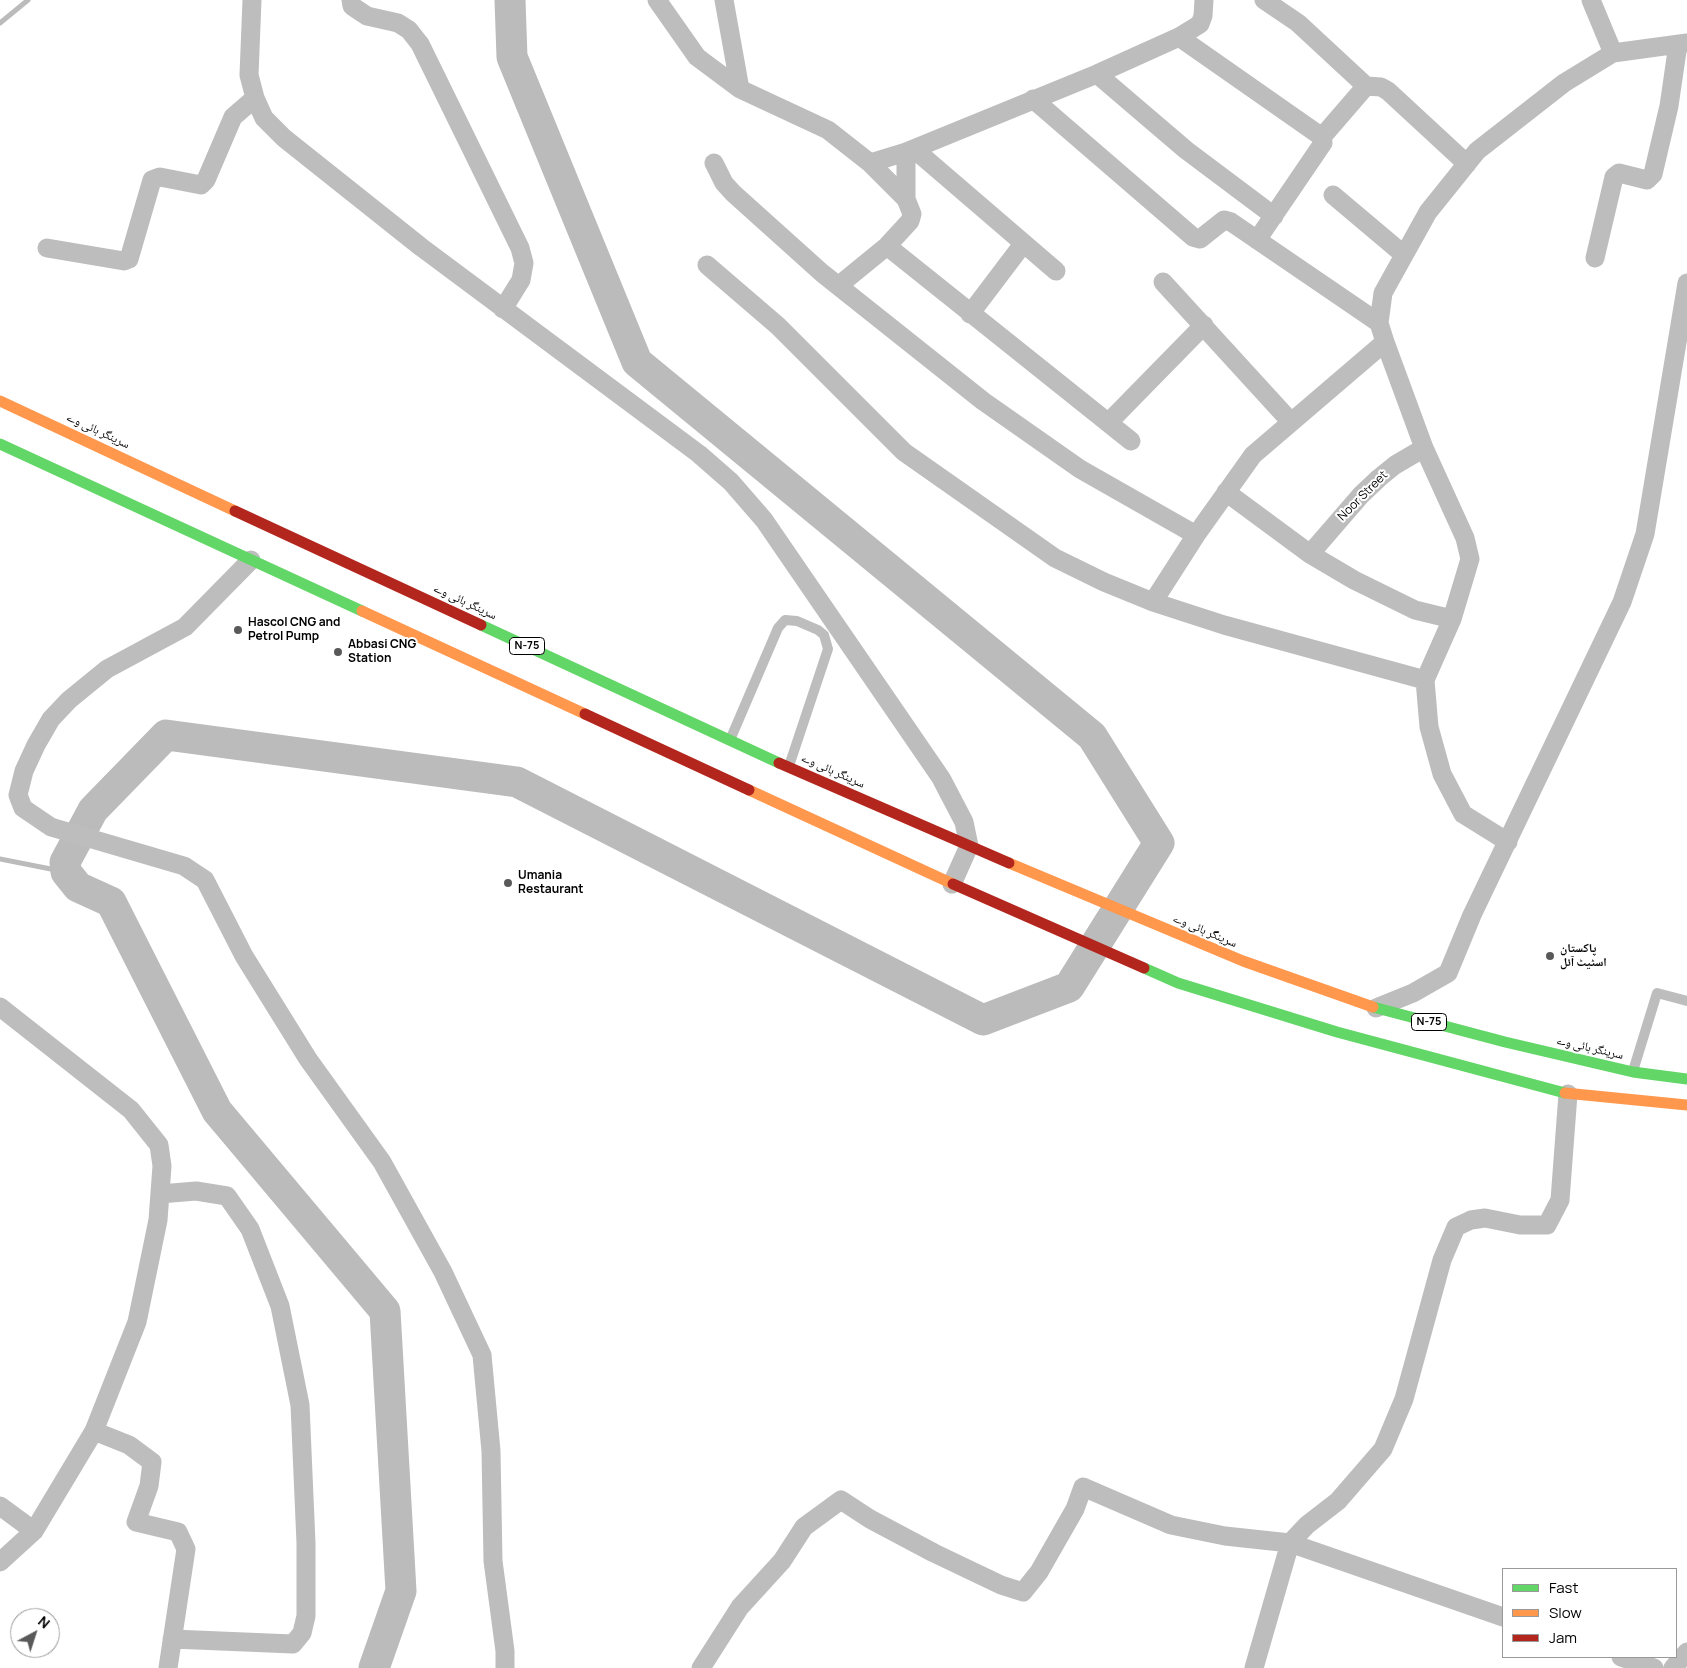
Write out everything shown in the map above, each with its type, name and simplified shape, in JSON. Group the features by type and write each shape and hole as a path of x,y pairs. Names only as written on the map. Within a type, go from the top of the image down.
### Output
{"highway":[{"name":"سرینگر ہائی وے","path":"0,401 730,741 969,846 1243,962 1376,1008 1505,1042 1633,1072 1687,1079"},
{"path":"0,444 1034,922 1178,983 1337,1032 1568,1094 1687,1105"}],"street":[{"path":"252,0 249,75 255,98 264,118 284,138 502,310 698,454 731,482 759,514 941,778 964,822 969,846 952,884"},
{"path":"351,0 352,6 367,16 398,23 409,30 420,44 520,248 524,264 521,280 502,310"},
{"path":"657,0 697,57 740,89 828,130 870,163 906,199 912,214 910,221 887,246 838,286"},
{"path":"724,0 740,89"},
{"path":"870,163 910,150 1033,98 1097,74 1179,37 1200,24 1203,16 1204,0"},
{"path":"1264,0 1298,23 1366,86 1381,87 1388,91 1467,164"},
{"path":"1591,0 1613,53"},
{"path":"1179,37 1322,137 1323,143 1257,240"},
{"path":"1508,842 1463,814 1442,774 1429,727 1425,680 1452,620 1470,559 1465,538 1424,448 1385,342 1379,323 1383,293 1428,212 1477,151 1564,83 1613,53 1682,44 1653,174 1647,180 1619,174 1614,177 1594,258"},
{"path":"1097,74 1186,150 1274,216"},
{"path":"1322,137 1366,86"},
{"path":"47,248 124,261 129,259 152,180 160,177 201,185 206,180 233,117 255,98"},
{"path":"1033,98 1193,237 1200,239 1224,220 1257,240 1379,323"},
{"path":"906,199 910,150"},
{"path":"910,150 1056,271"},
{"path":"714,163 724,183 734,193 838,286 999,413 1080,469 1196,535"},
{"path":"1333,195 1403,254"},
{"path":"970,314 1023,244"},
{"path":"887,246 1131,441"},
{"path":"707,265 778,326 904,452 1055,558 1104,582 1153,602 1224,625 1425,680"},
{"path":"1163,282 1291,422"},
{"path":"1376,1008 1413,993 1448,973 1472,915 1622,602 1645,534 1687,284"},
{"path":"1108,424 1204,325"},
{"path":"1153,602 1196,535 1253,455 1385,342"},
{"name":"Noor Street","path":"1310,554 1361,495 1379,478 1395,465 1424,448"},
{"path":"1226,492 1310,554 1354,580 1415,610 1452,620"},
{"path":"251,560 185,626 107,669 68,700 51,719 24,771 18,795 23,808 51,827 184,866 205,880 244,956 308,1059 382,1162 443,1272 482,1355 491,1451 494,1561 505,1650 505,1668"},
{"path":"0,1007 131,1110 159,1145 162,1166 158,1220 137,1322 94,1431 34,1531 0,1562"},
{"path":"1254,1668 1290,1543 1307,1525 1338,1501 1382,1449 1404,1399 1442,1260 1456,1228 1470,1220 1485,1218 1520,1225 1547,1225 1560,1200 1568,1094"},
{"path":"160,1194 196,1191 227,1196 250,1230 280,1306 300,1405 306,1543 306,1616 302,1633 293,1644 172,1639"},
{"path":"94,1431 129,1445 152,1462 148,1486 136,1522 178,1532 186,1549 168,1668"},
{"path":"701,1668 740,1607 782,1562 804,1526 841,1500 870,1519 934,1553 1001,1586 1023,1592 1043,1564 1075,1509 1083,1487 1171,1525 1225,1536 1290,1543 1502,1617"},
{"path":"0,1506 34,1531"},
{"path":"1674,1668 1687,1652"},
{"path":"1624,1658 1654,1668"}],"lane":[{"path":"730,741 781,624 785,620 797,621 818,630 824,636 828,648 789,766"},
{"path":"1633,1072 1657,992 1687,1002"}],"waterway":[{"path":"0,23 28,0"},
{"path":"374,1668 401,1591 385,1311 217,1111 111,902 78,887 66,872 65,862 93,810 166,735 517,782 983,1020 1069,987 1159,843 1092,736 637,362 512,57 510,0"},
{"path":"0,859 66,872"}],"traffic: fast":[{"path":"0,444 362,611"},
{"path":"481,625 779,763"},
{"path":"1144,968 1178,983 1337,1032 1565,1093"},
{"path":"1373,1007 1505,1042 1633,1072 1687,1079"}],"traffic: slow":[{"path":"0,401 235,511"},
{"path":"362,611 585,714"},
{"path":"749,790 953,884"},
{"path":"1009,863 1243,961 1373,1007"},
{"path":"1565,1093 1687,1105"}],"traffic: jam":[{"path":"235,511 481,625"},
{"path":"585,714 749,790"},
{"path":"779,763 1009,863"},
{"path":"953,884 1144,968"}],"place":[{"name":"Hascol CNG and Petrol Pump","path":"238,630"},
{"name":"Abbasi CNG Station","path":"338,652"},
{"name":"Umania Restaurant","path":"508,883"},
{"name":"پاکستان اسٹیٹ آئل","path":"1550,956"}]}
